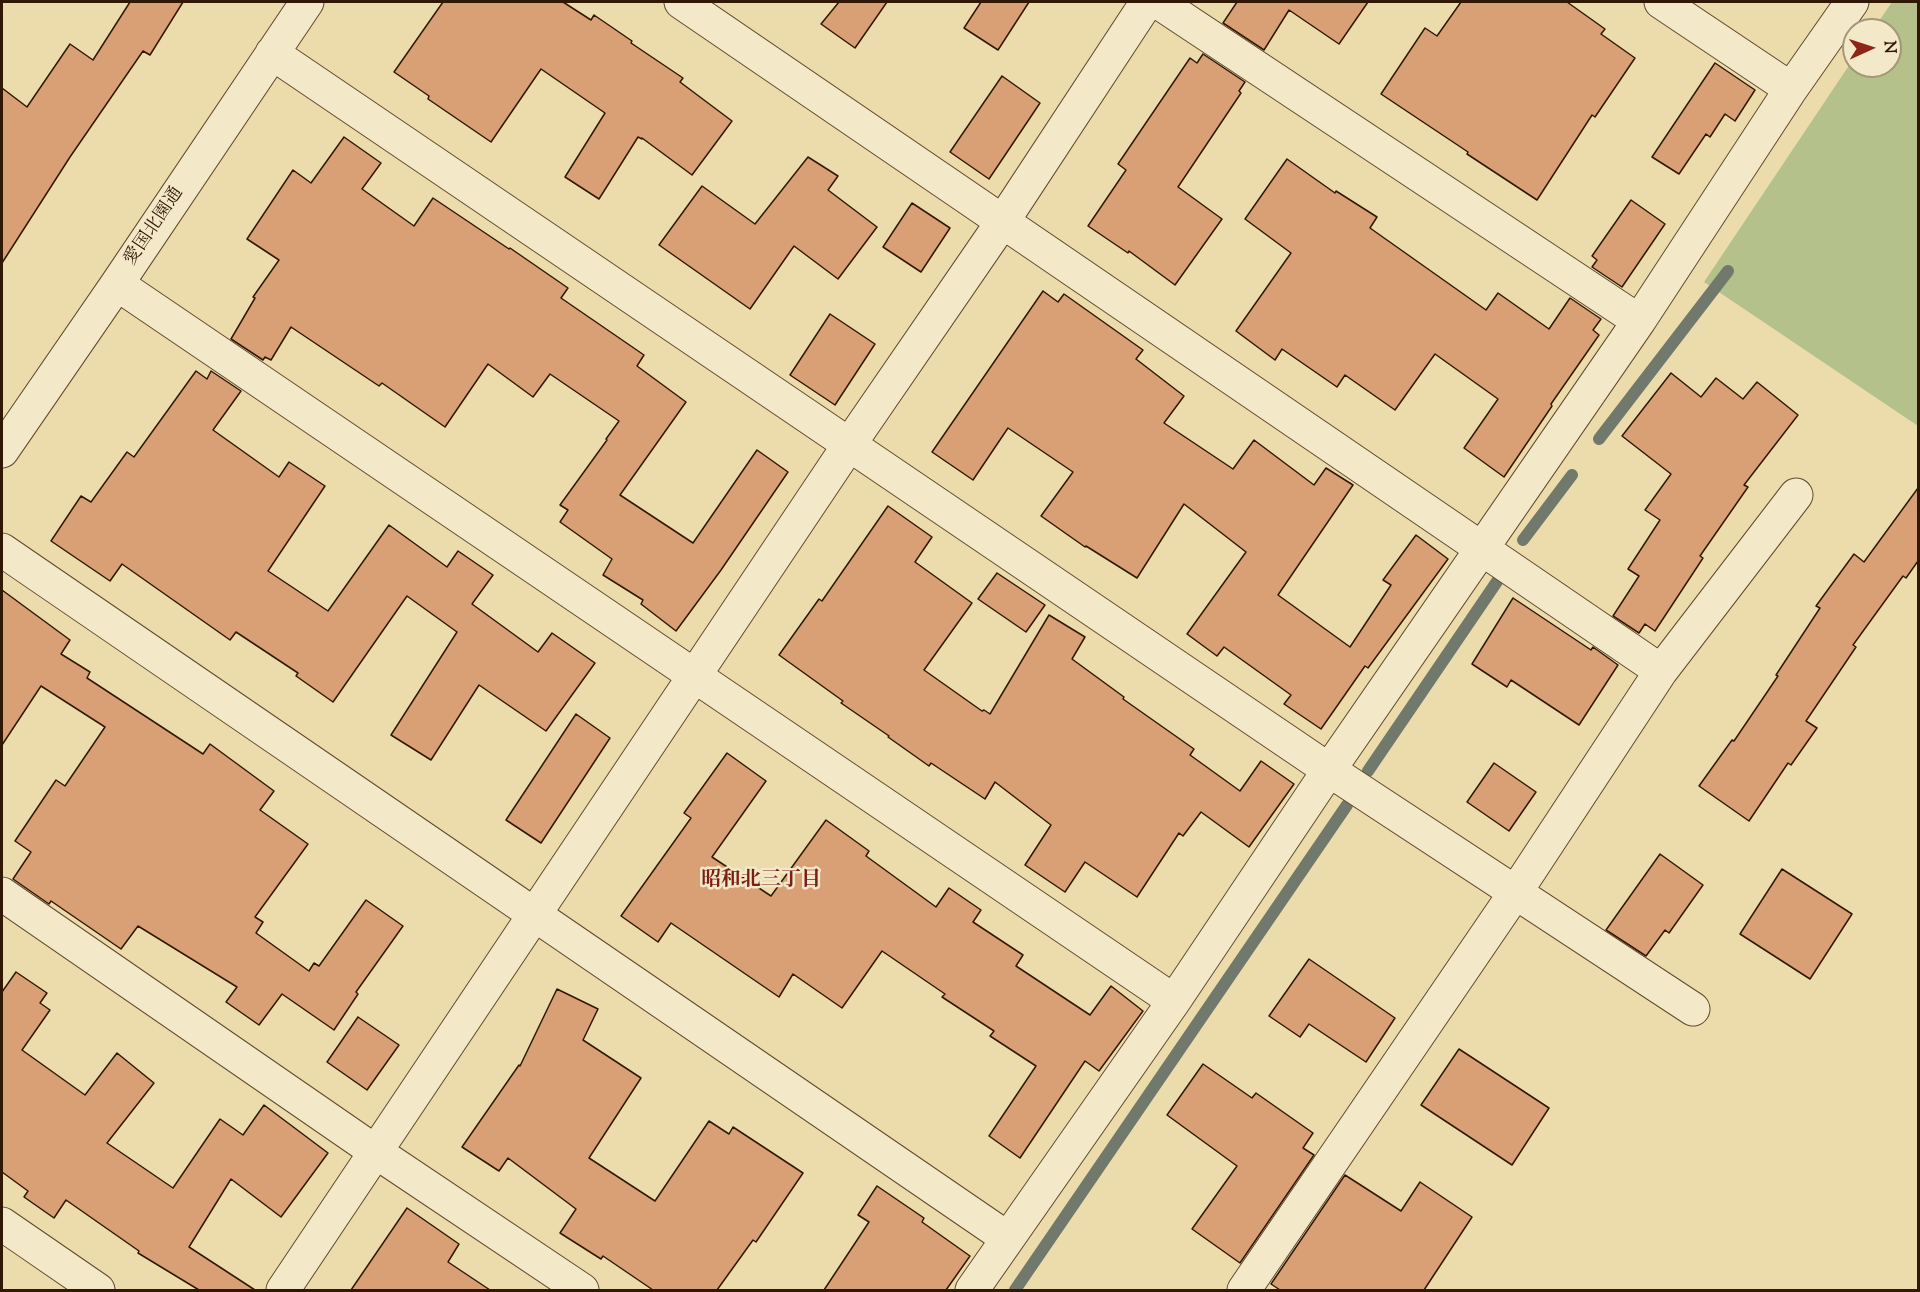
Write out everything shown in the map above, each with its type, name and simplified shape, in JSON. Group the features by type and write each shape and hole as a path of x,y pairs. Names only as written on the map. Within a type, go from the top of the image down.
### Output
{"street":[{"name":"愛国北園通","path":"2,450 307,2"},
{"path":"681,2 1661,671"},
{"path":"283,1290 849,446 1003,221 1147,2"},
{"path":"1158,2 1639,321"},
{"path":"1661,2 1791,88"},
{"path":"972,1290 1174,1001 1329,770 1639,321 1791,88 1852,2"},
{"path":"272,53 1329,770 1693,1009"},
{"path":"117,284 1174,1001"},
{"path":"1244,1290 1515,893 1661,671 1796,495"},
{"path":"2,550 1007,1238"},
{"path":"2,894 376,1152 582,1290"},
{"path":"2,1224 98,1290"}],"green space":[{"path":"1892,2 1918,2 1918,426 1704,282 1842,76 1842,78 1902,78 1902,18 1881,18"}],"building":[{"path":"130,2 183,2 150,55 143,51 70,157 2,263 2,88 27,107 70,44 93,60"},
{"path":"443,2 563,2 591,20 594,15 632,41 631,43 683,78 680,82 732,121 692,175 638,137 599,199 565,177 605,113 541,69 491,142 428,99 429,96 394,72"},
{"path":"839,2 887,2 855,48 821,24"},
{"path":"981,2 1029,2 998,50 964,28"},
{"path":"1237,2 1368,2 1339,44 1289,10 1264,50 1223,23"},
{"path":"1461,2 1567,2 1605,29 1601,34 1635,58 1595,117 1592,115 1537,200 1381,94 1425,28 1437,36"},
{"path":"1203,54 1245,82 1239,91 1241,93 1178,187 1222,219 1175,285 1129,251 1128,253 1088,226 1126,170 1118,164 1190,58 1197,63"},
{"path":"1715,63 1755,90 1735,121 1725,114 1710,137 1706,134 1679,174 1652,157"},
{"path":"1002,76 1040,103 989,179 950,152"},
{"path":"344,137 381,163 362,189 414,226 433,198 510,248 568,288 561,298 644,355 637,366 686,402 620,495 693,543 757,450 788,472 676,631 641,604 643,600 603,575 612,559 560,522 568,510 560,505 619,421 550,374 533,397 488,364 445,427 382,383 379,386 291,327 271,360 265,357 263,360 231,339 255,298 253,297 279,260 247,239 293,170 311,183"},
{"path":"808,157 838,176 828,190 877,227 838,279 794,246 750,309 659,245 702,186 755,224"},
{"path":"1287,159 1335,193 1336,191 1377,217 1370,228 1486,310 1498,293 1549,329 1570,298 1601,319 1593,330 1599,335 1504,477 1464,448 1498,399 1435,354 1395,410 1345,375 1337,387 1282,349 1275,360 1236,331 1291,253 1245,219"},
{"path":"1631,200 1665,224 1622,287 1592,267 1597,260 1592,256"},
{"path":"912,203 950,228 921,272 883,247"},
{"path":"1043,291 1058,302 1064,294 1143,350 1136,359 1184,396 1164,423 1233,469 1254,440 1314,485 1326,468 1353,485 1278,595 1350,647 1391,585 1383,580 1416,535 1448,559 1368,668 1365,666 1321,729 1284,704 1291,695 1224,647 1217,656 1187,634 1246,552 1184,504 1137,578 1085,547 1041,516 1073,472 1008,428 973,480 932,452"},
{"path":"830,314 875,344 835,405 790,375"},
{"path":"196,371 207,379 211,371 241,391 213,430 279,477 289,462 325,486 268,571 328,611 389,525 447,567 458,551 493,575 472,604 538,652 552,633 595,663 546,731 479,685 431,760 391,735 457,632 407,596 333,702 296,676 298,673 236,632 230,640 122,564 110,581 51,541 81,496 91,502 127,452 134,457"},
{"path":"1671,373 1701,397 1716,378 1743,399 1757,382 1798,415 1744,485 1748,487 1700,556 1703,558 1655,631 1645,624 1639,633 1613,616 1639,576 1628,569 1660,520 1645,510 1671,474 1622,436"},
{"path":"1918,488 1918,561 1906,578 1903,576 1853,645 1856,647 1806,721 1817,728 1791,765 1788,763 1749,821 1699,786 1732,740 1734,741 1778,676 1776,675 1820,608 1816,606 1854,554 1864,562"},
{"path":"888,506 932,537 915,562 972,603 924,670 982,711 990,714 1049,615 1085,637 1072,659 1124,697 1123,699 1194,749 1190,755 1240,791 1261,761 1294,784 1249,847 1201,812 1183,836 1179,833 1137,897 1085,862 1065,892 1025,865 1051,825 995,782 985,799 931,763 929,766 779,655 819,599 822,601"},
{"path":"997,573 1045,605 1026,632 978,599"},
{"path":"2,590 70,640 61,654 90,672 87,678 203,754 210,744 274,791 260,810 308,844 255,917 263,922 256,933 309,971 314,963 319,966 366,900 403,926 356,992 358,994 334,1030 282,994 259,1025 226,1002 237,987 138,926 121,949 51,901 49,904 13,879 31,852 15,841 56,780 65,786 105,727 41,686 2,745"},
{"path":"1513,598 1591,650 1593,647 1618,665 1579,725 1511,680 1507,687 1472,664"},
{"path":"576,714 610,738 541,843 506,820"},
{"path":"727,753 766,781 712,857 771,896 826,820 869,851 866,856 936,907 949,888 981,910 973,922 1023,955 1016,966 1090,1015 1111,986 1143,1011 1099,1071 1085,1061 1020,1158 989,1136 1036,1066 990,1036 994,1031 942,997 945,994 882,951 842,1008 793,974 779,997 671,923 658,942 621,916 691,818 684,813"},
{"path":"1494,763 1536,792 1509,831 1467,802"},
{"path":"1660,854 1703,885 1669,933 1665,930 1646,956 1606,930"},
{"path":"1782,869 1852,914 1810,979 1740,934"},
{"path":"1309,959 1395,1018 1366,1062 1309,1024 1300,1037 1269,1016"},
{"path":"16,972 47,993 40,1003 50,1010 22,1050 85,1095 117,1053 154,1083 107,1143 173,1188 220,1119 243,1135 264,1105 328,1153 281,1217 231,1179 189,1247 255,1290 199,1290 138,1253 139,1251 66,1200 54,1218 24,1197 28,1191 2,1172 2,992"},
{"path":"557,989 598,1009 583,1040 641,1078 589,1158 655,1201 709,1121 729,1134 733,1127 803,1173 756,1242 753,1240 717,1290 653,1290 603,1256 601,1259 560,1233 576,1209 508,1158 499,1171 462,1147 520,1066"},
{"path":"358,1017 399,1045 367,1090 327,1062"},
{"path":"1459,1049 1549,1108 1512,1165 1421,1105"},
{"path":"1203,1064 1252,1098 1256,1093 1313,1133 1303,1148 1314,1155 1240,1263 1192,1229 1237,1166 1167,1115"},
{"path":"1345,1175 1401,1211 1420,1182 1472,1217 1424,1290 1280,1290 1271,1284"},
{"path":"877,1186 924,1218 922,1222 970,1256 946,1290 824,1290 869,1222 858,1215"},
{"path":"407,1208 459,1244 448,1262 490,1290 351,1290"}],"waterway":[{"path":"1599,439 1728,271"},
{"path":"1523,540 1572,475"},
{"path":"1368,771 1498,580"},
{"path":"1015,1290 1347,805"}],"district":[{"name":"昭和北三丁目","path":"761,882"}]}
